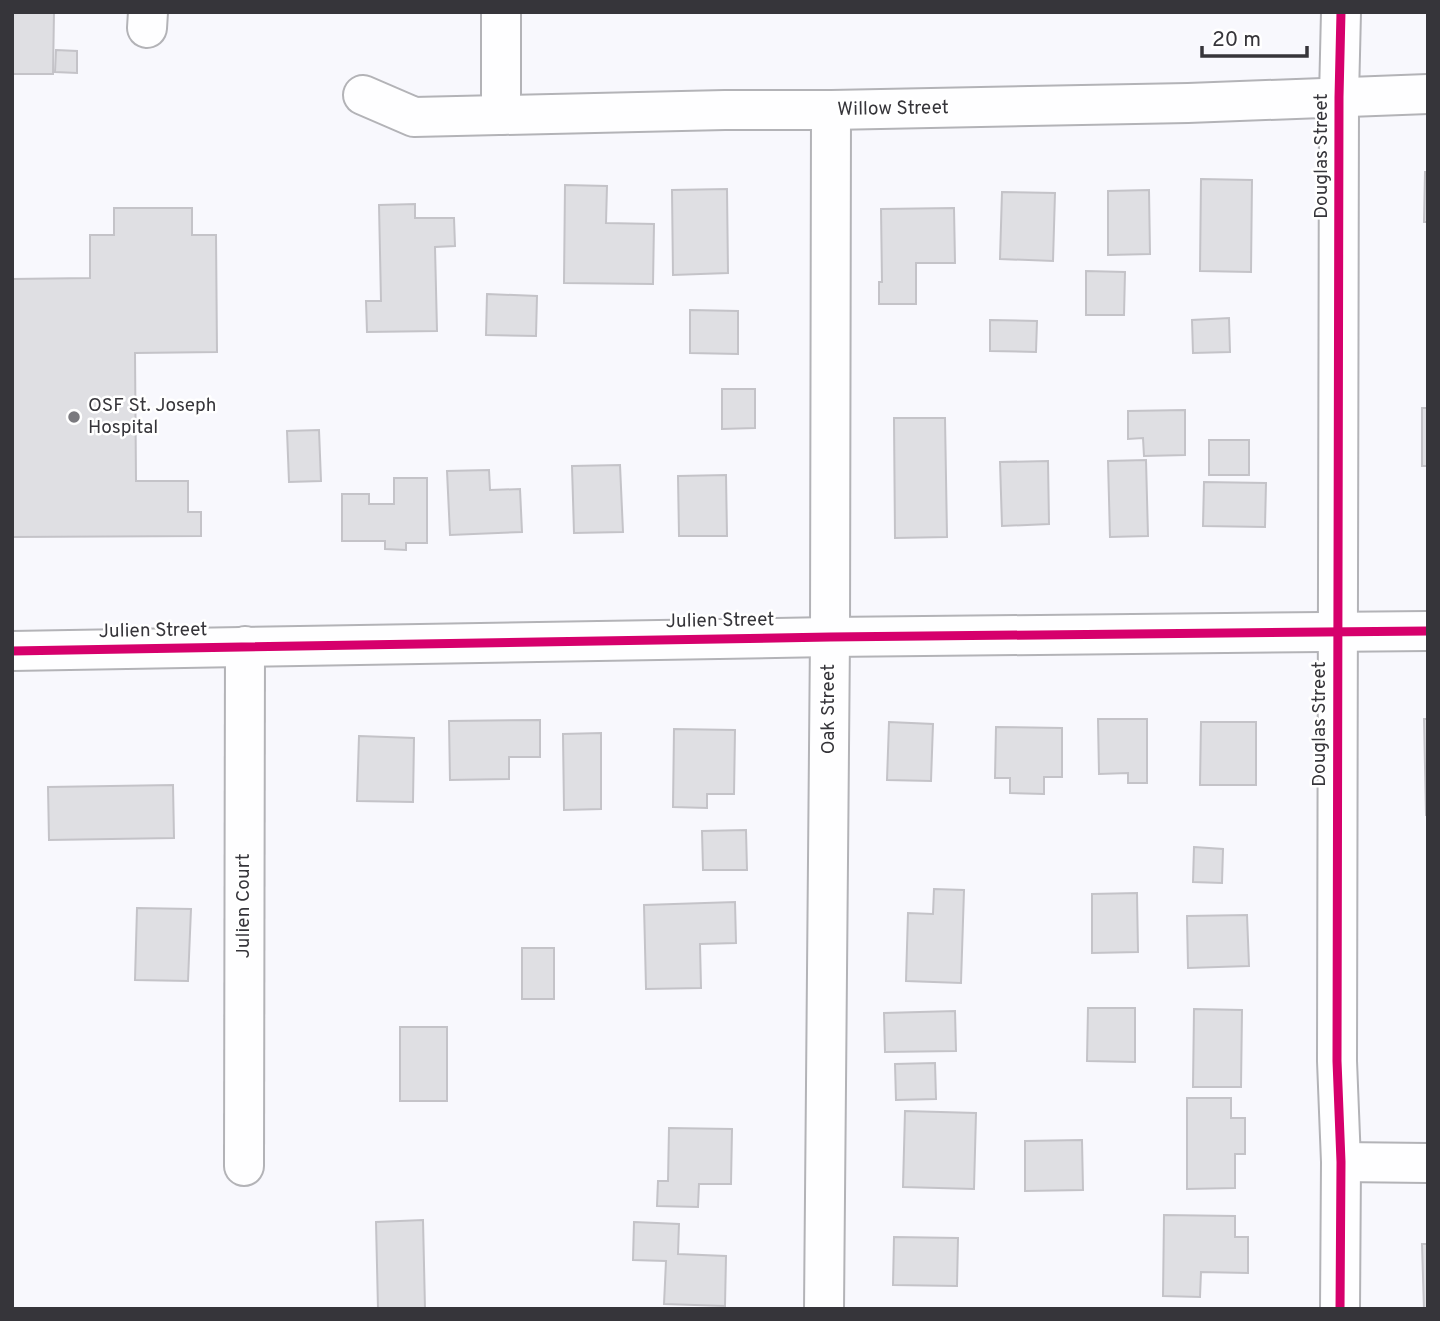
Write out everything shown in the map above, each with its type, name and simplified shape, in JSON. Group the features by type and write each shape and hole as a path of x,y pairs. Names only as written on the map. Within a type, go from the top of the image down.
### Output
{"street":[{"path":"501,12 501,115"},
{"name":"Douglas Street","path":"1340,1309 1337,1061 1341,12"},
{"name":"Willow Street","path":"363,95 414,117 1188,103 1428,94"},
{"name":"Oak Street","path":"824,1309 831,110"},
{"name":"Julien Street","path":"12,651 830,637 1428,631"},
{"name":"Julien Court","path":"244,1166 245,646"},
{"path":"1340,1162 1428,1163"}],"building":[{"path":"12,12 54,12 53,74 12,74"},
{"path":"56,50 77,51 77,73 55,72"},
{"path":"1425,172 1428,172 1428,222 1424,222"},
{"path":"1201,179 1252,180 1251,272 1200,271"},
{"path":"565,185 607,186 606,223 654,224 653,284 564,283"},
{"path":"727,189 728,273 673,275 672,190"},
{"path":"1149,190 1150,254 1108,255 1108,191"},
{"path":"1002,192 1055,193 1053,261 1000,259"},
{"path":"415,204 415,218 454,218 455,246 435,247 437,331 367,332 366,301 381,301 379,205"},
{"name":"OSF St. Joseph Hospital","path":"114,208 192,208 192,235 216,235 217,352 135,353 136,481 188,481 188,512 201,512 201,536 12,537 12,279 90,278 90,235 114,235"},
{"path":"954,208 955,263 916,263 916,304 879,304 879,282 882,282 881,209"},
{"path":"1086,271 1125,272 1124,315 1086,315"},
{"path":"487,294 537,296 536,336 486,335"},
{"path":"690,310 738,311 738,354 690,353"},
{"path":"1229,318 1230,352 1193,353 1192,320"},
{"path":"990,320 1037,321 1036,352 990,351"},
{"path":"722,389 755,389 755,428 722,429"},
{"path":"1422,408 1428,408 1428,466 1422,466"},
{"path":"1185,410 1185,455 1144,456 1143,438 1128,439 1128,411"},
{"path":"894,418 945,418 947,537 895,538"},
{"path":"319,430 321,481 289,482 287,431"},
{"path":"1209,440 1249,440 1249,475 1209,475"},
{"path":"1146,460 1148,536 1110,537 1108,461"},
{"path":"1048,461 1049,524 1002,526 1000,462"},
{"path":"620,465 623,532 574,533 572,466"},
{"path":"489,470 490,490 520,489 522,532 450,535 447,471"},
{"path":"726,475 727,536 679,536 678,476"},
{"path":"394,478 427,478 427,543 406,543 406,550 385,549 385,541 342,541 342,494 369,494 369,504 394,504"},
{"path":"1204,482 1266,483 1265,527 1203,526"},
{"path":"1098,719 1147,719 1147,783 1128,783 1128,773 1099,774"},
{"path":"1424,719 1428,719 1428,815 1426,815"},
{"path":"540,720 540,757 509,757 509,779 450,780 449,721"},
{"path":"889,722 933,724 931,781 887,780"},
{"path":"1201,722 1256,722 1256,785 1200,785"},
{"path":"996,727 1062,728 1062,777 1044,777 1044,794 1010,793 1010,778 995,778"},
{"path":"674,729 735,730 734,794 707,794 707,808 673,807"},
{"path":"601,733 601,809 564,810 563,734"},
{"path":"359,736 414,738 413,802 357,801"},
{"path":"173,785 174,838 49,840 48,787"},
{"path":"746,830 747,870 703,870 702,831"},
{"path":"1194,847 1223,849 1222,883 1193,882"},
{"path":"934,889 964,890 961,983 906,981 908,913 933,914"},
{"path":"1137,893 1138,952 1092,953 1092,894"},
{"path":"735,902 736,943 700,944 701,988 646,989 644,905"},
{"path":"137,908 191,909 188,981 135,980"},
{"path":"1247,915 1249,966 1188,968 1187,916"},
{"path":"522,948 554,948 554,999 522,999"},
{"path":"1088,1008 1135,1008 1135,1062 1087,1061"},
{"path":"1194,1009 1242,1010 1241,1087 1193,1087"},
{"path":"955,1011 956,1051 885,1052 884,1013"},
{"path":"400,1027 447,1027 447,1101 400,1101"},
{"path":"935,1063 936,1099 896,1100 895,1064"},
{"path":"1187,1098 1231,1098 1231,1118 1245,1118 1245,1154 1235,1154 1235,1188 1187,1189"},
{"path":"905,1111 976,1113 974,1189 903,1187"},
{"path":"669,1128 732,1129 731,1184 699,1184 698,1207 657,1206 658,1181 668,1181"},
{"path":"1082,1140 1083,1190 1025,1191 1025,1141"},
{"path":"1164,1215 1235,1216 1235,1237 1248,1237 1248,1273 1201,1272 1200,1297 1163,1296"},
{"path":"423,1220 425,1309 378,1309 376,1222"},
{"path":"634,1222 679,1224 678,1254 726,1256 725,1306 664,1304 666,1261 633,1260"},
{"path":"894,1237 958,1238 957,1286 893,1285"},
{"path":"1422,1244 1428,1244 1428,1309 1424,1309"}],"cycle path":[{"path":"1340,1309 1341,1162 1337,1061 1341,12"},
{"path":"12,651 830,637 1428,631"}],"place":[{"name":"OSF St. Joseph Hospital","path":"74,417"}]}
